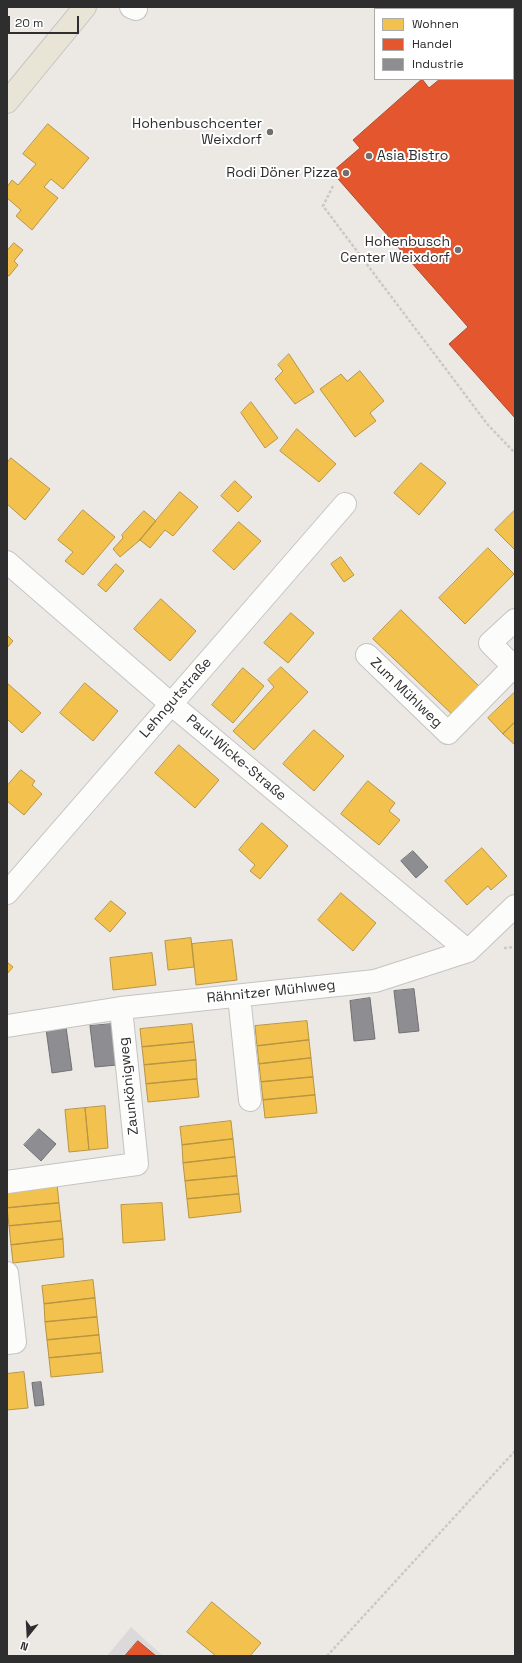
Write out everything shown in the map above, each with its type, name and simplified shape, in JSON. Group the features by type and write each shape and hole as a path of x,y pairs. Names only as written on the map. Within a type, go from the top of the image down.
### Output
{"main road":[{"path":"7,102 84,7"}],"street":[{"name":"Lehngutstraße","path":"7,893 346,504"},
{"name":"Paul-Wicke-Straße","path":"7,562 171,704 468,951"},
{"name":"Zum Mühlweg","path":"367,655 448,733 515,667 490,643 515,620"},
{"name":"Rähnitzer Mühlweg","path":"7,1026 121,1008 374,981 468,951 515,906"},
{"path":"239,996 250,1100"},
{"name":"Zaunkönigweg","path":"7,1182 137,1164 121,1008"},
{"path":"7,1273 11,1342"}],"path":[{"path":"333,186 323,206 488,425 515,453"},
{"path":"327,1656 515,1451"}],"shaded area":[{"path":"131,1627 163,1656 107,1656"}],"building: Wohnen":[{"path":"48,124 89,158 63,189 51,179 44,187 58,198 32,230 16,216 21,210 7,198 7,187 12,180 18,185 36,164 23,154"},
{"path":"14,243 23,250 14,261 18,265 9,276 7,275 7,251"},
{"path":"289,354 314,392 295,404 275,379 283,371 278,365"},
{"path":"360,371 384,401 370,413 376,421 355,437 320,389 341,374 347,381"},
{"path":"251,402 278,438 265,448 241,413"},
{"path":"297,429 336,464 319,482 280,451"},
{"path":"11,458 50,489 25,520 7,504 7,463"},
{"path":"421,463 446,483 419,515 394,493"},
{"path":"235,481 252,497 238,512 221,496"},
{"path":"180,492 198,507 173,536 165,530 150,548 140,540"},
{"path":"83,510 115,537 83,575 65,561 73,552 58,540"},
{"path":"515,510 515,550 495,530"},
{"path":"144,511 156,521 140,540 120,557 113,549 123,538 122,535"},
{"path":"239,522 261,541 234,570 213,551"},
{"path":"488,548 514,574 465,624 439,598"},
{"path":"341,557 354,575 344,582 331,564"},
{"path":"116,564 124,571 106,592 98,585"},
{"path":"161,599 196,631 170,661 134,629"},
{"path":"401,610 482,689 455,717 373,639"},
{"path":"291,613 314,633 288,663 264,643"},
{"path":"7,635 13,641 7,648"},
{"path":"281,667 308,692 254,750 233,731 274,687 268,680"},
{"path":"243,668 264,686 233,723 212,705"},
{"path":"7,683 41,713 22,733 7,719"},
{"path":"85,683 118,711 93,741 60,713"},
{"path":"515,692 515,722 503,734 488,718"},
{"path":"515,722 515,745 503,734"},
{"path":"314,730 344,756 314,791 283,764"},
{"path":"179,745 219,780 195,808 155,773"},
{"path":"21,770 35,781 32,785 42,794 24,815 7,801 7,786"},
{"path":"368,781 395,803 389,811 400,820 379,845 341,814"},
{"path":"262,823 288,846 260,879 250,871 255,865 239,850"},
{"path":"482,848 507,876 491,890 488,886 467,905 445,881"},
{"path":"341,893 376,923 353,951 318,920"},
{"path":"111,901 126,913 110,932 95,919"},
{"path":"191,938 194,967 168,970 165,941"},
{"path":"232,940 237,980 196,985 192,944"},
{"path":"152,953 156,985 113,990 110,958"},
{"path":"7,962 13,967 7,974"},
{"path":"307,1021 309,1040 257,1046 255,1026"},
{"path":"192,1024 194,1042 142,1047 140,1029"},
{"path":"309,1040 311,1058 259,1064 257,1046"},
{"path":"194,1042 196,1060 144,1065 142,1047"},
{"path":"311,1058 313,1077 261,1082 259,1064"},
{"path":"196,1060 197,1079 146,1084 144,1065"},
{"path":"313,1077 315,1095 263,1100 261,1082"},
{"path":"197,1079 199,1097 148,1102 146,1084"},
{"path":"315,1095 317,1113 265,1118 263,1100"},
{"path":"105,1106 108,1148 89,1150 85,1108"},
{"path":"85,1108 89,1150 69,1152 65,1110"},
{"path":"231,1121 233,1139 182,1145 180,1127"},
{"path":"233,1139 235,1157 183,1163 182,1145"},
{"path":"235,1157 237,1176 185,1181 183,1163"},
{"path":"237,1176 239,1194 187,1199 185,1181"},
{"path":"57,1184 59,1203 7,1208 7,1190"},
{"path":"239,1194 241,1212 189,1218 187,1199"},
{"path":"59,1203 61,1221 9,1226 7,1208"},
{"path":"162,1203 165,1240 123,1243 121,1205"},
{"path":"61,1221 63,1239 11,1245 9,1226"},
{"path":"63,1239 64,1257 13,1263 11,1245"},
{"path":"93,1280 95,1298 44,1304 42,1286"},
{"path":"95,1298 97,1317 45,1322 44,1304"},
{"path":"97,1317 99,1335 47,1340 45,1322"},
{"path":"99,1335 101,1353 49,1358 47,1340"},
{"path":"101,1353 103,1372 51,1377 49,1358"},
{"path":"24,1372 28,1408 7,1410 7,1374"},
{"path":"212,1602 261,1643 250,1656 216,1656 187,1632"}],"building: Handel":[{"name":"Hohenbusch Center Weixdorf","path":"515,7 515,418 449,344 468,327 332,172 360,148 353,140 421,80 423,80 429,88 439,80 514,80 514,8 504,8"},
{"path":"138,1641 156,1656 125,1656"}],"building: Industrie":[{"path":"413,851 428,867 416,878 401,861"},
{"path":"414,989 419,1031 399,1033 394,991"},
{"path":"370,998 375,1039 354,1041 350,1001"},
{"path":"112,1024 117,1065 95,1067 90,1026"},
{"path":"66,1027 72,1070 52,1073 46,1029"},
{"path":"39,1129 56,1144 41,1161 24,1145"},
{"path":"41,1382 44,1405 35,1406 32,1383"}],"place":[{"name":"Hohenbuschcenter Weixdorf","path":"270,132"},
{"name":"Asia Bistro","path":"369,156"},
{"name":"Rodi Döner Pizza","path":"346,173"},
{"name":"Hohenbusch Center Weixdorf","path":"458,250"}]}
